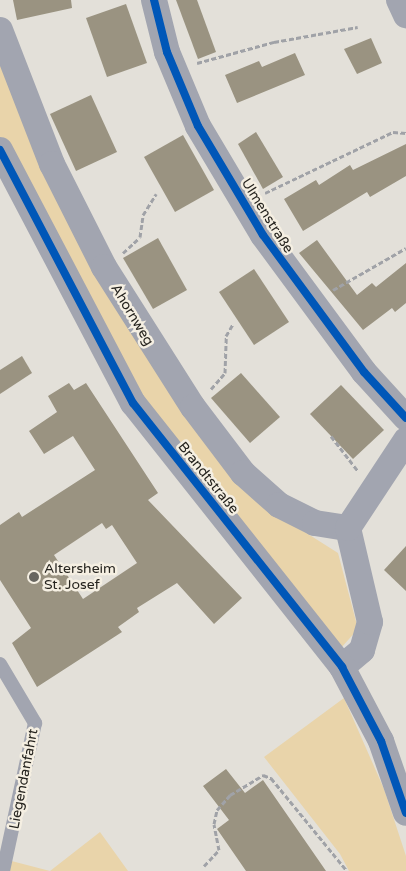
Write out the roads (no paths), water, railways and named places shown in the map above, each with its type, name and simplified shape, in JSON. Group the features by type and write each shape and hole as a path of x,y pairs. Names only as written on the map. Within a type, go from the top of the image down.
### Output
{"street":[{"name":"Ulmenstraße","path":"154,0 175,71 198,126 245,204 286,268 364,372 406,418"},
{"path":"399,0 406,15"},
{"name":"Ahornweg","path":"0,30 52,164 104,267 193,407 243,473 279,505 316,523 348,528"},
{"name":"Brandtstraße","path":"0,150 133,403 342,667 381,741 406,813"},
{"path":"342,667 362,650 370,622 348,528 406,440"}],"lane":[{"name":"Liegendanfahrt","path":"0,664 35,723 2,871"}],"place":[{"name":"Altersheim St. Josef","path":"34,577"}]}
